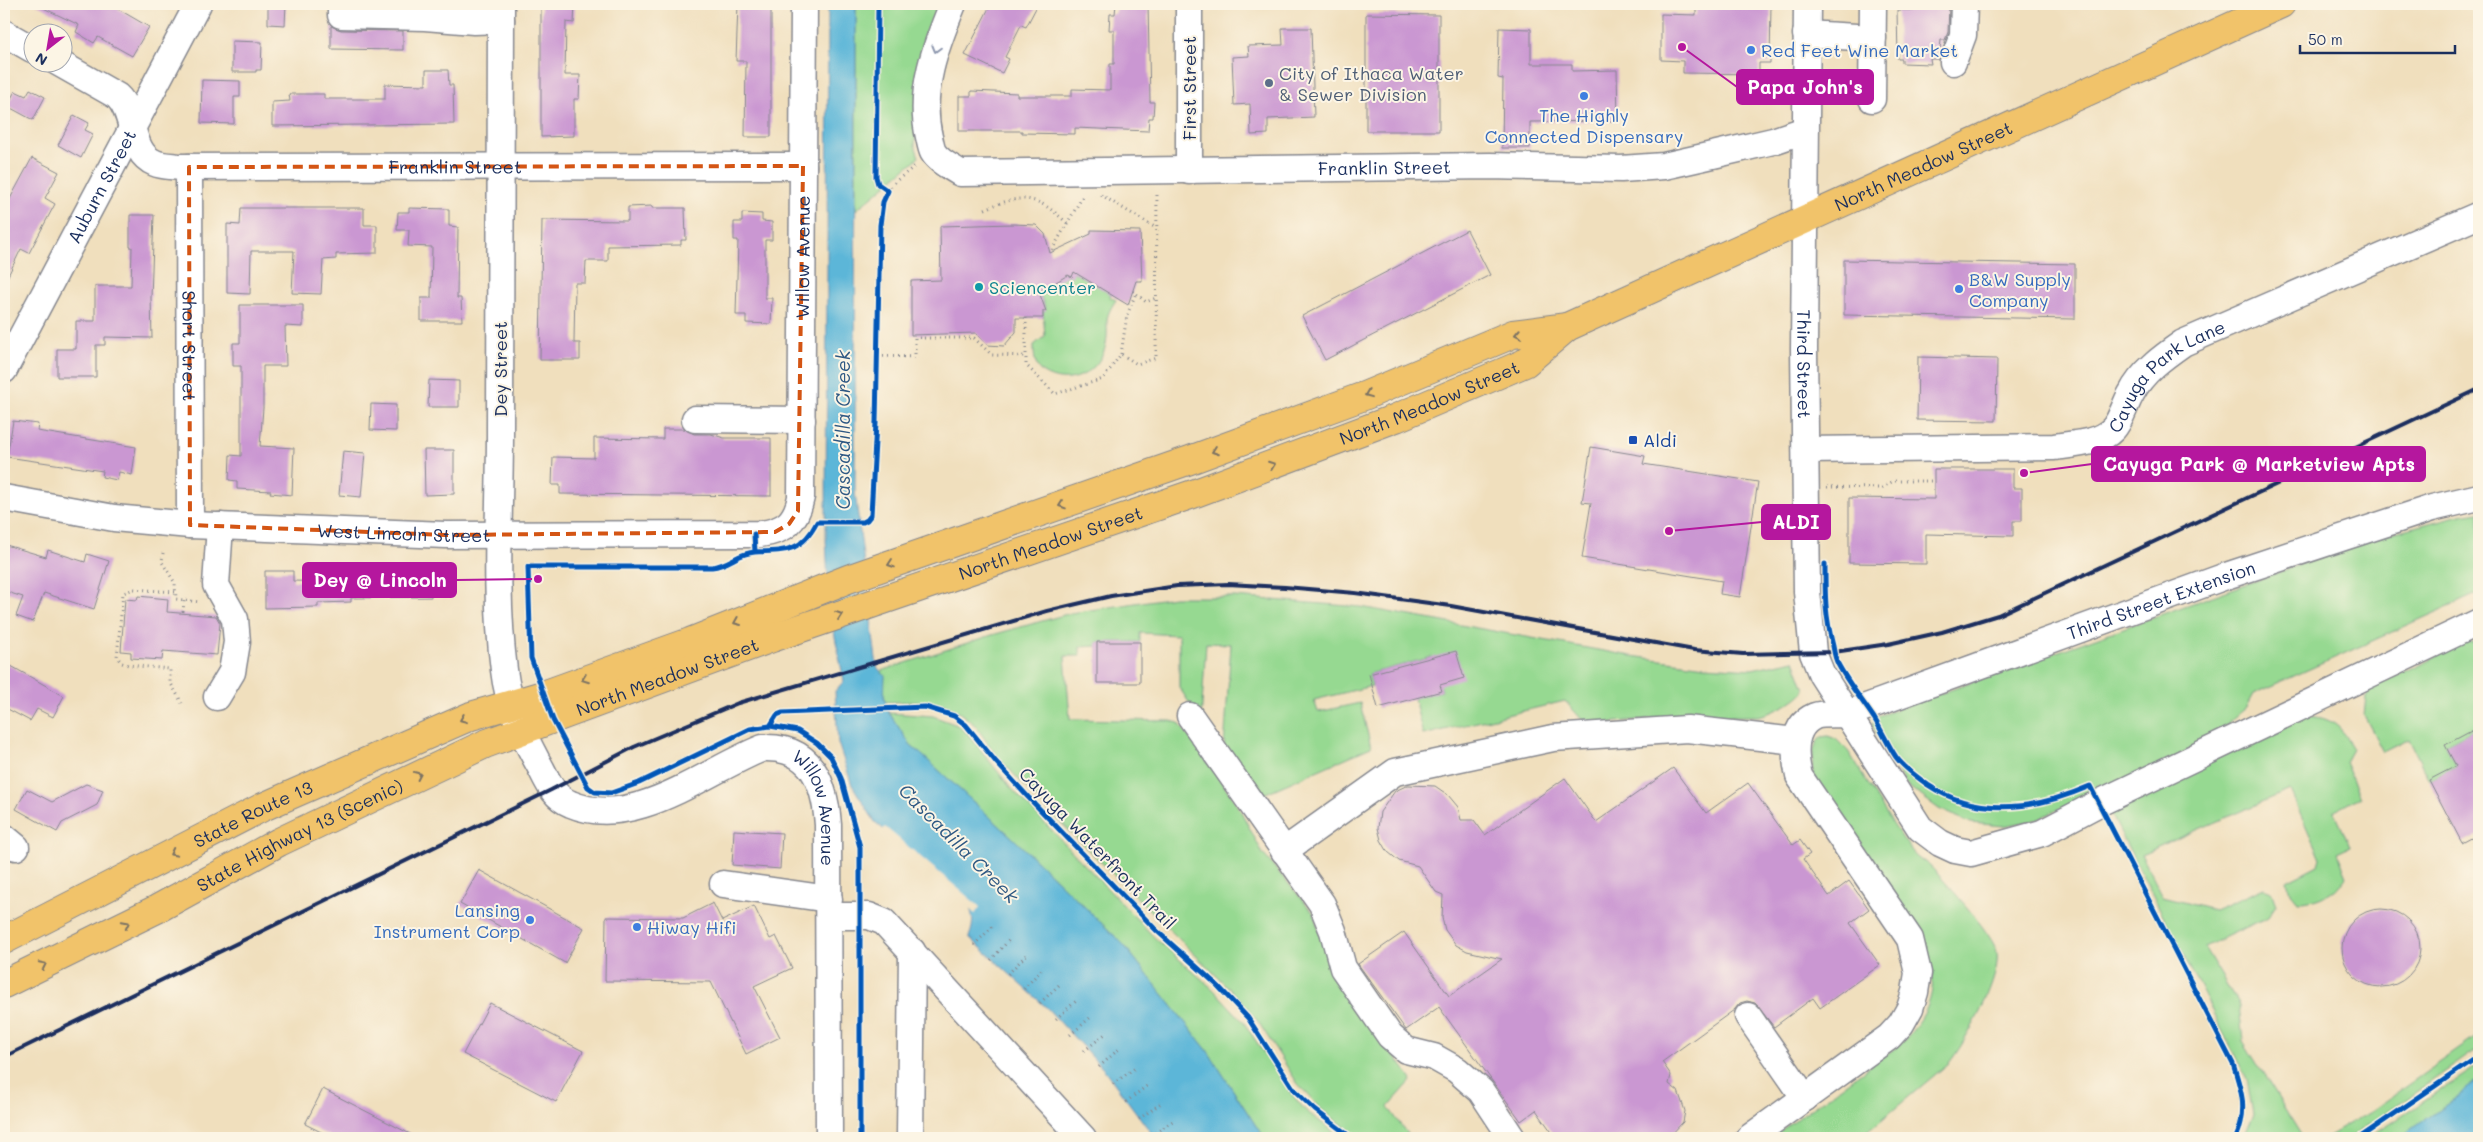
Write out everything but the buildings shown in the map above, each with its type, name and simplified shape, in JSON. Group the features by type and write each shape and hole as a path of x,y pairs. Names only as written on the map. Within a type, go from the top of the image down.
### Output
{"highway":[{"name":"North Meadow Street","path":"520,732 793,631 1193,494 1396,418 1525,363 1567,327 1806,217 1894,180 2282,4"},
{"name":"North Meadow Street","path":"510,706 690,642 782,604 1163,470 1364,396 1513,334 1567,327"},
{"name":"State Route 13","path":"4,940 263,807 471,716 510,706"},
{"name":"State Highway 13 (Scenic)","path":"4,984 83,946 288,838 484,744 520,732"}],"street":[{"name":"Auburn Street","path":"4,370 198,4"},
{"path":"340,4 341,14 474,21 501,12"},
{"name":"Willow Avenue","path":"798,511 801,497 802,420 804,4"},
{"path":"933,152 925,120 929,76 938,42 953,4"},
{"name":"First Street","path":"1189,4 1189,172"},
{"name":"Third Street","path":"1807,4 1805,130 1807,158 1807,592 1813,653 1822,675 1920,828 1940,843 1955,850 1971,853 2042,833 2148,779 2479,622"},
{"path":"1872,99 1873,4"},
{"path":"1954,62 1964,35 1964,4"},
{"name":"Dey Street","path":"501,12 499,574 504,670 510,706 520,732"},
{"path":"4,33 22,43"},
{"path":"1806,34 1872,38"},
{"path":"72,70 117,96 124,102 132,126"},
{"name":"Franklin Street","path":"132,126 145,157 156,163 189,167 802,166"},
{"name":"Franklin Street","path":"933,152 960,173 1189,172 1490,166 1620,169 1664,166 1773,141 1805,130"},
{"name":"Short Street","path":"189,167 190,525"},
{"name":"Cayuga Park Lane","path":"1806,450 2054,447 2092,441 2113,429 2132,392 2145,374 2161,358 2183,343 2479,215"},
{"path":"695,419 802,420"},
{"name":"Third Street Extension","path":"1796,741 1801,728 1816,716 1847,714 2226,576 2432,508 2479,497"},
{"name":"West Lincoln Street","path":"4,498 114,518 190,525 446,535 760,534 775,532 789,524 798,511"},
{"path":"217,697 232,672 237,642 235,619 216,585 220,526"},
{"path":"1190,716 1322,904 1333,931 1342,968 1390,1036 1406,1050 1434,1057 1457,1070 1481,1091 1512,1138"},
{"path":"1284,851 1396,772 1553,738 1687,729 1796,741 1795,760 1798,776 1901,923 1910,939 1918,973 1916,992 1901,1024 1889,1037 1749,1138"},
{"name":"Willow Avenue","path":"520,732 551,790 568,804 601,812 636,808 654,801 763,748 778,748 792,752 807,760 819,780 827,803 829,1138"},
{"path":"723,884 869,916 884,922 1083,1138"},
{"path":"910,1138 912,951"},
{"path":"1748,1016 1805,1098"}],"path":[{"path":"885,192 933,152"},
{"path":"1052,250 1085,192"},
{"path":"1097,192 1156,228"},
{"path":"1121,354 1138,364 1156,358 1156,192"},
{"path":"985,209 1006,200 1036,199 1050,207 1067,223"},
{"path":"1026,318 1026,364 1055,394 1103,379 1121,354 1127,316 1134,292 1146,302 1156,298"},
{"path":"878,356 915,357 916,338 974,338 992,355 1026,356"},
{"path":"878,349 878,364"},
{"path":"1827,487 1882,488 1893,481 1934,482"},
{"path":"163,553 162,562 175,583 177,600 200,602"},
{"path":"175,592 134,589 123,593 117,657 122,663 128,665 170,669 170,682 182,703"},
{"path":"183,612 184,601"},
{"path":"974,946 994,925"},
{"path":"991,960 1009,940"},
{"path":"1008,974 1027,954"},
{"path":"1024,990 1042,969"},
{"path":"1040,1004 1059,985"},
{"path":"1056,1019 1076,1001"},
{"path":"1070,1035 1091,1017"},
{"path":"1084,1051 1105,1034"},
{"path":"1099,1067 1119,1049"},
{"path":"1113,1084 1135,1068"},
{"path":"1126,1102 1148,1085"},
{"path":"1139,1120 1161,1103"},
{"path":"1151,1136 1174,1120"}],"highlighted area":[{"path":"803,166 798,511 789,524 775,532 760,534 446,535 190,525 189,167"}],"green space":[{"path":"856,4 942,4 918,72 915,145 919,157 856,210"},
{"path":"1074,272 1111,294 1110,297 1116,300 1107,318 1106,344 1103,354 1097,363 1090,370 1073,379 1053,378 1038,368 1035,360 1034,345 1045,336 1043,311 1046,310 1039,292 1051,279"},
{"path":"2479,512 2479,593 2254,694 2247,707 2206,742 2131,779 2032,821 2003,826 1971,823 1939,809 1905,784 1872,725 1878,716 2380,536 2460,515"},
{"path":"1174,597 1234,597 1361,607 1631,656 1705,666 1752,669 1794,660 1805,689 1797,698 1784,706 1758,716 1667,717 1587,725 1565,701 1423,735 1414,698 1442,691 1432,657 1369,674 1372,686 1314,700 1318,712 1360,703 1371,747 1257,797 1224,748 1231,644 1206,643 1201,721 1179,687 1179,635 1140,633 1140,642 1097,642 1097,646 1080,647 1080,656 1065,656 1070,719 1171,721 1179,723 1236,802 1263,854 1313,912 1331,969 1412,1080 1388,1107 1410,1138 1360,1138 1322,1110 1298,1084 1259,1023 1240,999 1038,800 997,756 975,725 960,713 945,705 928,702 885,702 883,685 885,676 881,671 992,635 1071,613"},
{"path":"2465,642 2479,644 2479,727 2445,745 2456,766 2429,780 2409,739 2383,752 2364,715 2366,697 2372,688"},
{"path":"889,713 933,716 957,725 968,734 1011,788 1155,938 1214,990 1242,1020 1290,1092 1306,1111 1342,1138 1267,1138 1260,1132 1207,1050 1123,944 1015,840 910,744"},
{"path":"2306,716 2322,718 2335,724 2345,734 2352,749 2345,762 2360,797 2334,811 2350,846 2337,852 2347,876 2343,882 2326,895 2305,901 2298,901 2289,890 2287,881 2318,865 2320,858 2290,790 2141,854 2163,897 2214,910 2264,888 2271,891 2276,905 2268,917 2204,947 2239,1005 2243,1041 2303,1138 2243,1138 2253,1114 2247,1079 2109,810"},
{"path":"1828,736 1836,739 1848,751 1903,839 1916,856 1932,868 1992,940 1996,949 1997,960 1995,975 1982,1008 1949,1063 1860,1138 1770,1138 1898,1046 1911,1033 1920,1020 1927,1007 1931,993 1933,979 1931,964 1927,949 1919,932 1813,776 1812,760 1815,746 1821,737"},
{"path":"2479,1035 2479,1048 2350,1138 2325,1138 2372,1110"},
{"path":"2479,1065 2479,1080 2399,1138 2369,1138"}],"water":[{"name":"Cascadilla Creek","path":"828,4 856,4 855,492 877,667 885,676 884,697 889,713 910,744 1015,840 1123,944 1207,1050 1260,1132 1267,1138 1155,1138 1106,1072 1047,1008 969,937 972,918 966,899 875,822 852,785 838,743 835,691 844,681 829,607 826,539"},
{"path":"2479,1080 2479,1138 2399,1138"}],"pier":[{"path":"885,827 980,907 975,914 967,907 964,900 882,831"}],"railway":[{"path":"4,1057 551,790 634,747 738,703 1047,611 1111,596 1177,586 1228,584 1355,593 1451,606 1694,650 1743,654 1834,652 1888,644 1942,632 1998,615 2479,389"}],"cycle path":[{"path":"754,534 755,552 784,550 792,548 805,539 817,522 863,522 871,515 876,423 880,225 883,202 888,191 878,184 876,177 878,4"},
{"path":"755,552 743,554 724,564 712,567 528,567 531,658 553,720 588,787 595,792 611,793 639,783 750,729 770,726 798,731 817,743 831,757 841,778 860,847 860,1138"},
{"path":"1825,564 1827,615 1837,662 1874,718 1896,757 1911,772 1947,796 1967,803 1988,806 2029,805 2070,794 2090,786 2233,1064 2239,1083 2243,1110 2236,1138"},
{"name":"Cayuga Waterfront Trail","path":"770,726 777,715 782,713 925,707 954,716 966,725 1028,797 1157,931 1217,985 1248,1018 1295,1091 1315,1110 1352,1138"},
{"path":"2359,1138 2479,1056"}],"place":[{"name":"Papa John's","path":"1682,47"},
{"name":"Red Feet Wine Market","path":"1751,50"},
{"name":"City of Ithaca Water & Sewer Division","path":"1269,83"},
{"name":"The Highly Connected Dispensary","path":"1584,96"},
{"name":"Sciencenter","path":"979,287"},
{"name":"B&W Supply Company","path":"1959,289"},
{"name":"Aldi","path":"1633,440"},
{"name":"Cayuga Park @ Marketview Apts","path":"2024,473"},
{"name":"ALDI","path":"1669,531"},
{"name":"Dey @ Lincoln","path":"538,579"},
{"name":"Lansing Instrument Corp","path":"530,920"},
{"name":"Hiway Hifi","path":"637,927"}]}
